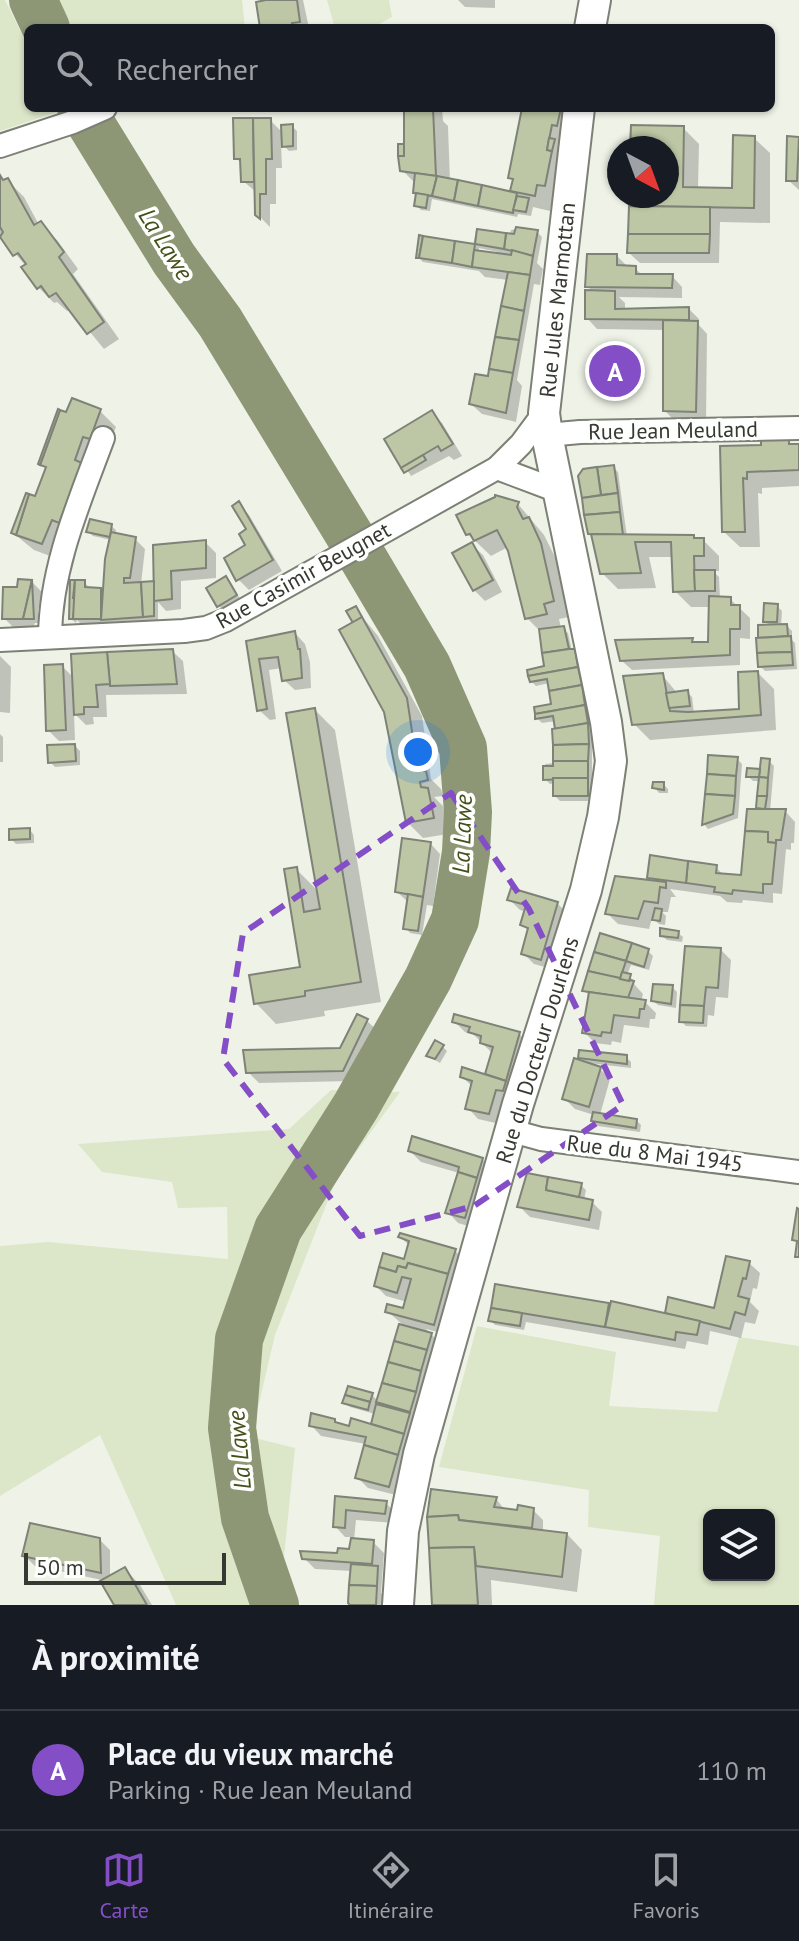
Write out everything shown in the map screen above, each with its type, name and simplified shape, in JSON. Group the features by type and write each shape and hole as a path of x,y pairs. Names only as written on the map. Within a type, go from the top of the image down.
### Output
{"street":[{"path":"591,24 595,0"},
{"path":"0,146 96,112"},
{"name":"Rue Jules Marmottan","path":"558,491 546,424 579,112"},
{"name":"Rue Jean Meuland","path":"546,424 580,432 799,428"},
{"name":"Rue Casimir Beugnet","path":"0,640 206,628 226,620 497,468 546,424"},
{"path":"50,636 53,589 65,543 103,438"},
{"path":"497,468 558,491"},
{"name":"Rue du Docteur Dourlens","path":"398,1605 403,1531 419,1454 518,1104 586,890 603,817 611,761 606,722 558,491"},
{"name":"Rue du 8 Mai 1945","path":"512,1131 541,1139 799,1172"}],"highlighted area":[{"path":"451,793 529,909 623,1105 474,1206 360,1236 223,1059 243,933"}],"green space":[{"path":"0,0 5,0 24,38 24,112 57,112 0,131"},
{"path":"51,0 242,0 245,24 62,24"},
{"path":"327,0 389,0 392,17 379,24 334,24"},
{"path":"331,1090 400,1092 336,1180 275,1335 251,1437 295,1448 282,1577 286,1605 176,1605 100,1435 0,1496 0,1246 48,1242 228,1259 227,1207 178,1208 172,1182 102,1172 78,1144 289,1129"},
{"path":"477,1326 616,1352 609,1406 717,1412 739,1337 799,1346 799,1605 654,1605 660,1536 588,1527 589,1490 439,1467"}],"building":[{"path":"297,0 300,22 259,24 256,2"},
{"path":"404,112 433,112 436,176 400,171 398,156 404,156"},
{"path":"521,112 560,112 557,126 552,125 547,150 552,151 545,186 537,185 535,196 510,191 513,179 508,178"},
{"path":"233,118 253,118 254,182 241,182 240,159 234,159"},
{"path":"253,118 271,118 272,159 266,159 266,194 260,194 260,219 255,215"},
{"path":"293,124 293,146 282,147 281,125"},
{"path":"631,125 684,126 683,187 732,188 733,135 755,136 754,208 679,207 679,136 631,136"},
{"path":"787,136 799,137 797,181 786,181"},
{"path":"549,138 555,139 552,151 547,150"},
{"path":"398,144 404,144 404,156 398,156"},
{"path":"415,173 437,176 432,196 413,193"},
{"path":"0,175 3,180 8,178 34,225 41,221 64,252 59,257 104,322 87,334 56,293 49,297 41,286 37,289 21,267 26,264 18,253 13,256 0,237 3,232 0,227"},
{"path":"437,176 458,180 454,201 432,196"},
{"path":"458,180 482,185 478,206 454,201"},
{"path":"482,185 517,193 513,213 478,206"},
{"path":"416,193 428,195 426,208 414,206"},
{"path":"517,196 529,198 526,212 513,210"},
{"path":"710,207 710,234 628,234 629,208"},
{"path":"516,227 538,230 533,256 504,249 506,233 514,234"},
{"path":"477,229 506,233 504,249 475,244"},
{"path":"628,234 710,234 709,253 627,253"},
{"path":"419,235 423,236 419,258 416,258"},
{"path":"423,236 455,241 452,263 419,258"},
{"path":"455,241 475,244 472,267 452,263"},
{"path":"474,250 511,255 512,250 533,256 530,275 472,267"},
{"path":"587,254 617,254 617,265 636,266 636,274 673,274 672,288 585,287"},
{"path":"508,272 530,275 524,311 501,306"},
{"path":"585,290 615,291 615,309 689,307 689,320 585,319"},
{"path":"501,306 524,311 519,340 495,337"},
{"path":"663,320 698,321 696,412 663,411"},
{"path":"495,337 519,340 513,373 489,369"},
{"path":"489,369 513,373 506,413 469,404 475,374 488,376"},
{"path":"72,398 101,409 90,439 83,437 75,460 82,463 59,523 52,520 42,544 16,535 29,494 35,496 46,467 40,465 60,410 66,412"},
{"path":"60,410 40,465 38,464"},
{"path":"432,410 453,444 441,451 438,446 401,468 384,439"},
{"path":"789,439 789,444 799,444 799,470 747,472 747,479 743,478 745,532 722,532 720,446 761,445 761,440"},
{"path":"423,455 426,460 404,473 401,468"},
{"path":"614,465 618,493 601,495 597,467"},
{"path":"597,467 601,495 582,498 578,476 583,469"},
{"path":"26,493 29,494 16,535 11,533"},
{"path":"618,493 620,512 584,515 582,498"},
{"path":"495,495 519,502 517,507 523,519 529,517 541,543 554,601 544,604 547,614 525,619 508,551 497,530 474,541 470,534 466,535 456,515"},
{"path":"239,501 273,560 236,581 224,558 245,545 239,534 246,529 232,506"},
{"path":"620,512 623,535 588,534 584,515"},
{"path":"90,519 112,524 110,537 86,532"},
{"path":"111,532 136,537 130,578 124,578 124,583 141,582 143,617 101,620 105,559"},
{"path":"591,534 694,535 694,538 704,538 704,556 694,556 695,591 673,592 671,542 635,542 641,573 600,574"},
{"path":"206,540 206,568 171,571 172,599 154,601 153,545"},
{"path":"472,542 493,580 473,591 452,553"},
{"path":"694,570 715,570 715,591 695,591"},
{"path":"226,576 237,595 217,607 206,588"},
{"path":"18,579 32,580 23,619 2,619 3,587 17,587"},
{"path":"32,580 34,619 23,619"},
{"path":"70,580 75,580 73,619 69,619"},
{"path":"75,580 85,580 85,587 101,588 101,619 73,619"},
{"path":"154,581 154,616 143,617 141,582"},
{"path":"709,596 731,597 731,605 740,605 740,629 730,629 730,655 620,661 615,640 693,638 692,642 708,642"},
{"path":"764,603 778,604 777,622 763,622"},
{"path":"356,606 362,617 353,623 346,611"},
{"path":"362,617 407,698 418,771 426,771 428,780 420,782 421,787 428,788 434,818 406,823 384,712 339,630"},
{"path":"787,624 788,636 758,638 758,625"},
{"path":"564,626 569,649 542,653 539,629"},
{"path":"295,631 302,678 282,681 278,657 259,659 267,709 257,711 246,641"},
{"path":"791,636 792,652 757,653 756,638"},
{"path":"173,649 177,684 110,686 107,652"},
{"path":"575,649 578,667 528,676 527,670 544,666 542,653"},
{"path":"107,652 110,684 96,685 98,707 84,707 84,714 74,715 71,654"},
{"path":"792,652 793,665 758,667 757,653"},
{"path":"63,664 66,730 46,731 44,665"},
{"path":"578,667 582,685 549,691 547,679 530,682 528,676"},
{"path":"758,671 761,715 632,725 623,676 663,673 670,711 688,712 739,709 738,672"},
{"path":"582,685 585,705 535,714 534,707 551,704 549,691"},
{"path":"688,690 690,706 669,708 666,693"},
{"path":"585,705 588,723 555,729 553,716 535,719 535,714"},
{"path":"315,708 361,982 305,991 305,996 254,1004 249,975 300,967 284,869 297,867 304,912 320,909 286,713"},
{"path":"588,723 589,744 553,745 552,729"},
{"path":"75,744 76,761 48,763 47,745"},
{"path":"589,744 588,761 553,761 553,745"},
{"path":"708,755 738,757 736,776 707,774"},
{"path":"761,758 770,759 768,778 759,777"},
{"path":"553,761 588,761 588,778 543,780 543,766 553,766"},
{"path":"747,768 760,769 759,777 746,777"},
{"path":"707,774 736,776 735,796 705,794"},
{"path":"759,777 768,778 767,796 757,796"},
{"path":"553,778 588,778 588,796 553,796"},
{"path":"653,782 664,782 664,790 652,788"},
{"path":"705,794 735,796 733,814 702,825"},
{"path":"757,796 767,796 765,809 756,808"},
{"path":"747,809 786,809 781,840 768,842 768,832 745,831"},
{"path":"30,828 30,839 9,840 9,829"},
{"path":"745,831 768,832 768,842 776,843 772,884 763,884 763,893 714,892 715,887 686,883 688,861 717,865 716,873 741,875"},
{"path":"402,838 431,842 423,897 395,892"},
{"path":"650,855 688,861 686,883 647,878"},
{"path":"615,876 666,882 666,888 660,887 658,903 644,901 638,919 605,914"},
{"path":"511,888 558,902 541,960 521,954 528,928 520,925 526,905 507,900"},
{"path":"408,894 423,897 418,931 403,929"},
{"path":"655,908 662,909 660,921 652,920"},
{"path":"660,928 679,931 678,938 660,936"},
{"path":"600,933 632,943 626,961 594,952"},
{"path":"632,943 649,949 644,967 626,961"},
{"path":"685,946 721,948 718,988 706,987 704,1006 680,1005"},
{"path":"594,952 626,961 620,979 588,971"},
{"path":"588,971 634,981 628,998 582,991"},
{"path":"622,972 631,974 629,981 620,979"},
{"path":"653,984 673,985 671,1004 651,1001"},
{"path":"589,992 646,1000 644,1009 640,1009 639,1018 614,1015 611,1033 602,1032 601,1036 582,1033"},
{"path":"680,1005 704,1006 703,1023 679,1022"},
{"path":"357,1014 368,1019 343,1071 246,1073 243,1050 340,1048"},
{"path":"454,1014 520,1032 506,1081 485,1074 493,1047 480,1043 481,1036 468,1032 470,1027 452,1022"},
{"path":"435,1040 444,1045 435,1059 426,1056"},
{"path":"579,1050 627,1055 627,1064 578,1058"},
{"path":"574,1058 601,1067 589,1107 562,1099"},
{"path":"462,1067 506,1081 503,1091 496,1090 489,1114 465,1109 472,1081 460,1077"},
{"path":"593,1112 637,1119 636,1128 591,1121"},
{"path":"412,1136 483,1158 477,1178 458,1172 459,1167 408,1151"},
{"path":"458,1172 477,1178 465,1218 445,1213"},
{"path":"527,1173 548,1177 546,1190 593,1200 589,1220 517,1207"},
{"path":"548,1177 582,1183 579,1197 546,1190"},
{"path":"797,1208 799,1257 795,1257 797,1241 792,1240"},
{"path":"400,1233 456,1249 448,1274 408,1263 406,1268 398,1266 396,1272 379,1267 383,1253 404,1259 409,1241 398,1237"},
{"path":"726,1256 750,1261 738,1296 749,1299 745,1315 735,1312 730,1329 665,1313 668,1297 714,1308"},
{"path":"408,1263 448,1274 434,1325 385,1312 387,1304 403,1308 411,1279 402,1277 397,1293 374,1286 379,1267 396,1272 398,1266 406,1268"},
{"path":"495,1284 609,1303 605,1327 491,1308"},
{"path":"611,1301 700,1321 697,1335 676,1332 675,1340 605,1327"},
{"path":"491,1308 522,1313 520,1326 488,1321"},
{"path":"399,1324 432,1333 427,1350 394,1341"},
{"path":"394,1341 427,1350 421,1371 388,1362"},
{"path":"388,1362 421,1371 416,1392 382,1383"},
{"path":"382,1383 416,1392 410,1412 376,1402"},
{"path":"348,1386 373,1393 370,1402 345,1395"},
{"path":"345,1395 370,1402 368,1410 342,1403"},
{"path":"376,1404 410,1413 404,1434 371,1424"},
{"path":"311,1413 349,1426 351,1418 404,1434 398,1455 364,1445 366,1437 309,1426"},
{"path":"364,1445 398,1455 389,1487 355,1478"},
{"path":"431,1489 497,1497 494,1507 517,1510 518,1505 534,1508 532,1528 459,1520 458,1515 427,1517"},
{"path":"335,1496 387,1501 385,1514 346,1510 345,1528 333,1527"},
{"path":"458,1515 459,1520 567,1533 562,1577 476,1566 474,1547 429,1548 427,1517"},
{"path":"30,1523 100,1538 101,1573 22,1556"},
{"path":"351,1538 374,1540 372,1564 302,1559 300,1551 337,1553 338,1548 349,1549"},
{"path":"474,1547 478,1605 432,1605 429,1548"},
{"path":"351,1564 378,1566 377,1586 349,1585"},
{"path":"125,1567 147,1605 114,1605 100,1581"},
{"path":"349,1585 377,1586 376,1605 350,1605"}],"waterway":[{"name":"La Lawe","path":"33,0 44,24"},
{"name":"La Lawe","path":"83,112 174,259 220,322 350,536 427,666 463,748 468,812 466,852 455,920 428,979 356,1106 278,1229 239,1339 232,1428 245,1518 275,1605"}],"place":[{"name":"Place du vieux marché","path":"615,371"}]}
